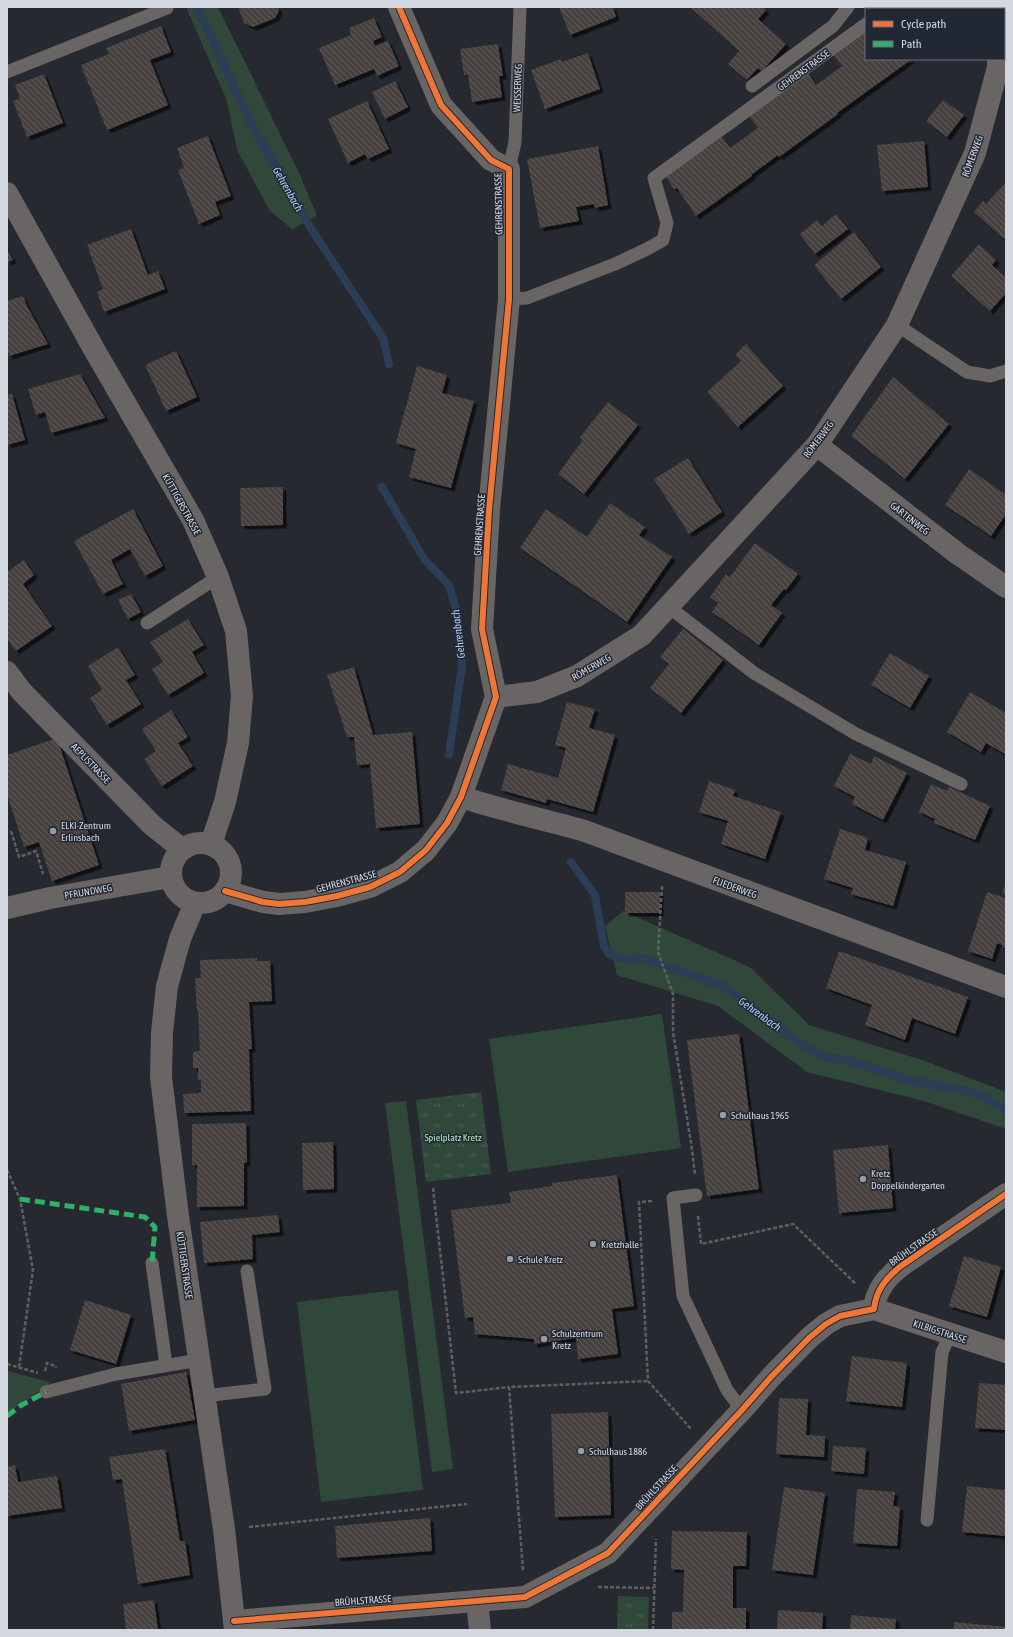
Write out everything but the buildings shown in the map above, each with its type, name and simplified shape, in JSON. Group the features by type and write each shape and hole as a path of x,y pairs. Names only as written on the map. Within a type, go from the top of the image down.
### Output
{"street":[{"name":"GEHRENSTRASSE","path":"225,891 264,902 279,904 305,902 337,896 370,887 385,881 400,872 426,850 444,827 462,797 496,696 482,629 489,510 508,299 509,169 491,160 441,105 399,7"},
{"name":"RÖMERWEG","path":"496,696 537,692 577,676 642,635 817,445 897,325 975,153 998,67 998,60"},
{"name":"KÜTTIGERSTRASSE","path":"7,193 95,351 192,520 218,577 236,631 242,696 238,743 225,802 211,844"},
{"name":"GARTENWEG","path":"817,445 958,554 1006,587"},
{"name":"AEPLISTRASSE","path":"7,672 22,692 146,819 182,849"},
{"name":"FLIEDERWEG","path":"462,797 497,808 582,830 1006,987"},
{"path":"196,843 211,844 222,851 228,860 231,875 230,882 225,891 214,900 205,903 188,901 173,887 170,877 172,863 175,856 182,849 196,843"},
{"name":"PFRUNDWEG","path":"7,908 50,898 170,877"},
{"name":"KÜTTIGERSTRASSE","path":"195,903 180,939 167,986 162,1033 161,1078 178,1216 224,1530 235,1625"},
{"name":"BRÜHLSTRASSE","path":"235,1625 525,1597 608,1553 809,1338 826,1324 840,1316 874,1306 880,1289 887,1278 901,1266 1006,1194"},
{"name":"KILBIGSTRASSE","path":"874,1306 950,1334 1006,1352"},
{"path":"477,1601 480,1630"}],"lane":[{"name":"WEISSERWEG","path":"509,169 515,142 520,7"},
{"path":"752,86 833,26 848,7"},
{"path":"7,72 167,8"},
{"name":"GEHRENSTRASSE","path":"508,299 527,298 615,264 662,240 667,223 654,178 865,25"},
{"path":"897,325 968,372 990,376 1006,371"},
{"path":"147,623 218,577"},
{"path":"669,607 754,673 856,734 961,784"},
{"path":"696,1195 673,1198 683,1296 727,1390 742,1410"},
{"path":"152,1263 166,1365"},
{"path":"204,1396 265,1388 247,1271"},
{"path":"927,1520 942,1352 950,1334"},
{"path":"46,1392 116,1374 199,1360"}],"path":[{"path":"11,831 19,857 36,851 50,898"},
{"path":"664,861 658,952 673,994 673,1032 692,1149 701,1244 792,1224 874,1306"},
{"path":"7,1170 20,1199 33,1270 19,1367"},
{"path":"433,1188 456,1393 509,1387 648,1381"},
{"path":"673,1198 639,1202 648,1381 707,1447"},
{"path":"7,1364 44,1374"},
{"path":"509,1387 525,1597"},
{"path":"224,1530 467,1504"},
{"path":"640,1519 657,1540 653,1630"}],"green space":[{"path":"186,7 218,7 300,175 317,216 292,229 270,211 237,150 227,101"},
{"path":"623,911 750,967 809,1025 925,1061 1006,1092 1006,1129 924,1101 807,1072 718,1006 617,975 605,926"},
{"path":"662,1014 681,1148 508,1172 489,1039"},
{"name":"Spielplatz Kretz","path":"481,1092 491,1174 426,1182 416,1100"},
{"path":"406,1101 453,1469 432,1472 385,1103"},
{"path":"398,1290 423,1490 321,1502 297,1302"},
{"path":"7,1371 50,1382 46,1387 7,1413"},
{"path":"618,1596 649,1597 648,1630 617,1630"}],"waterway":[{"name":"Gehrenbach","path":"197,7 250,121 310,227 383,338 389,364"},
{"name":"Gehrenbach","path":"382,487 424,559 449,585 457,612 462,666 449,754"},
{"name":"Gehrenbach","path":"571,862 595,895 604,946 610,955 623,959 642,958 723,986 804,1046 826,1057 851,1061 911,1081 954,1088 981,1095 1006,1111"}],"marked path":[{"path":"20,1199 145,1217 155,1227 152,1263"},
{"path":"7,1416 20,1406 46,1392"}],"cycle path":[{"path":"225,891 263,902 279,904 305,902 337,896 370,887 400,872 426,850 447,823 461,797 496,697 482,629 489,510 509,299 509,169 491,160 441,105 399,7"},
{"path":"234,1621 525,1597 608,1553 809,1338 826,1324 840,1316 874,1309 879,1290 886,1280 901,1266 1006,1194"}],"place":[{"name":"ELKI-Zentrum Erlinsbach","path":"53,831"},
{"name":"Schulhaus 1965","path":"723,1115"},
{"name":"Kretz Doppelkindergarten","path":"863,1179"},
{"name":"Kretzhalle","path":"593,1244"},
{"name":"Schule Kretz","path":"510,1259"},
{"name":"Schulzentrum Kretz","path":"544,1339"},
{"name":"Schulhaus 1886","path":"581,1451"}]}
